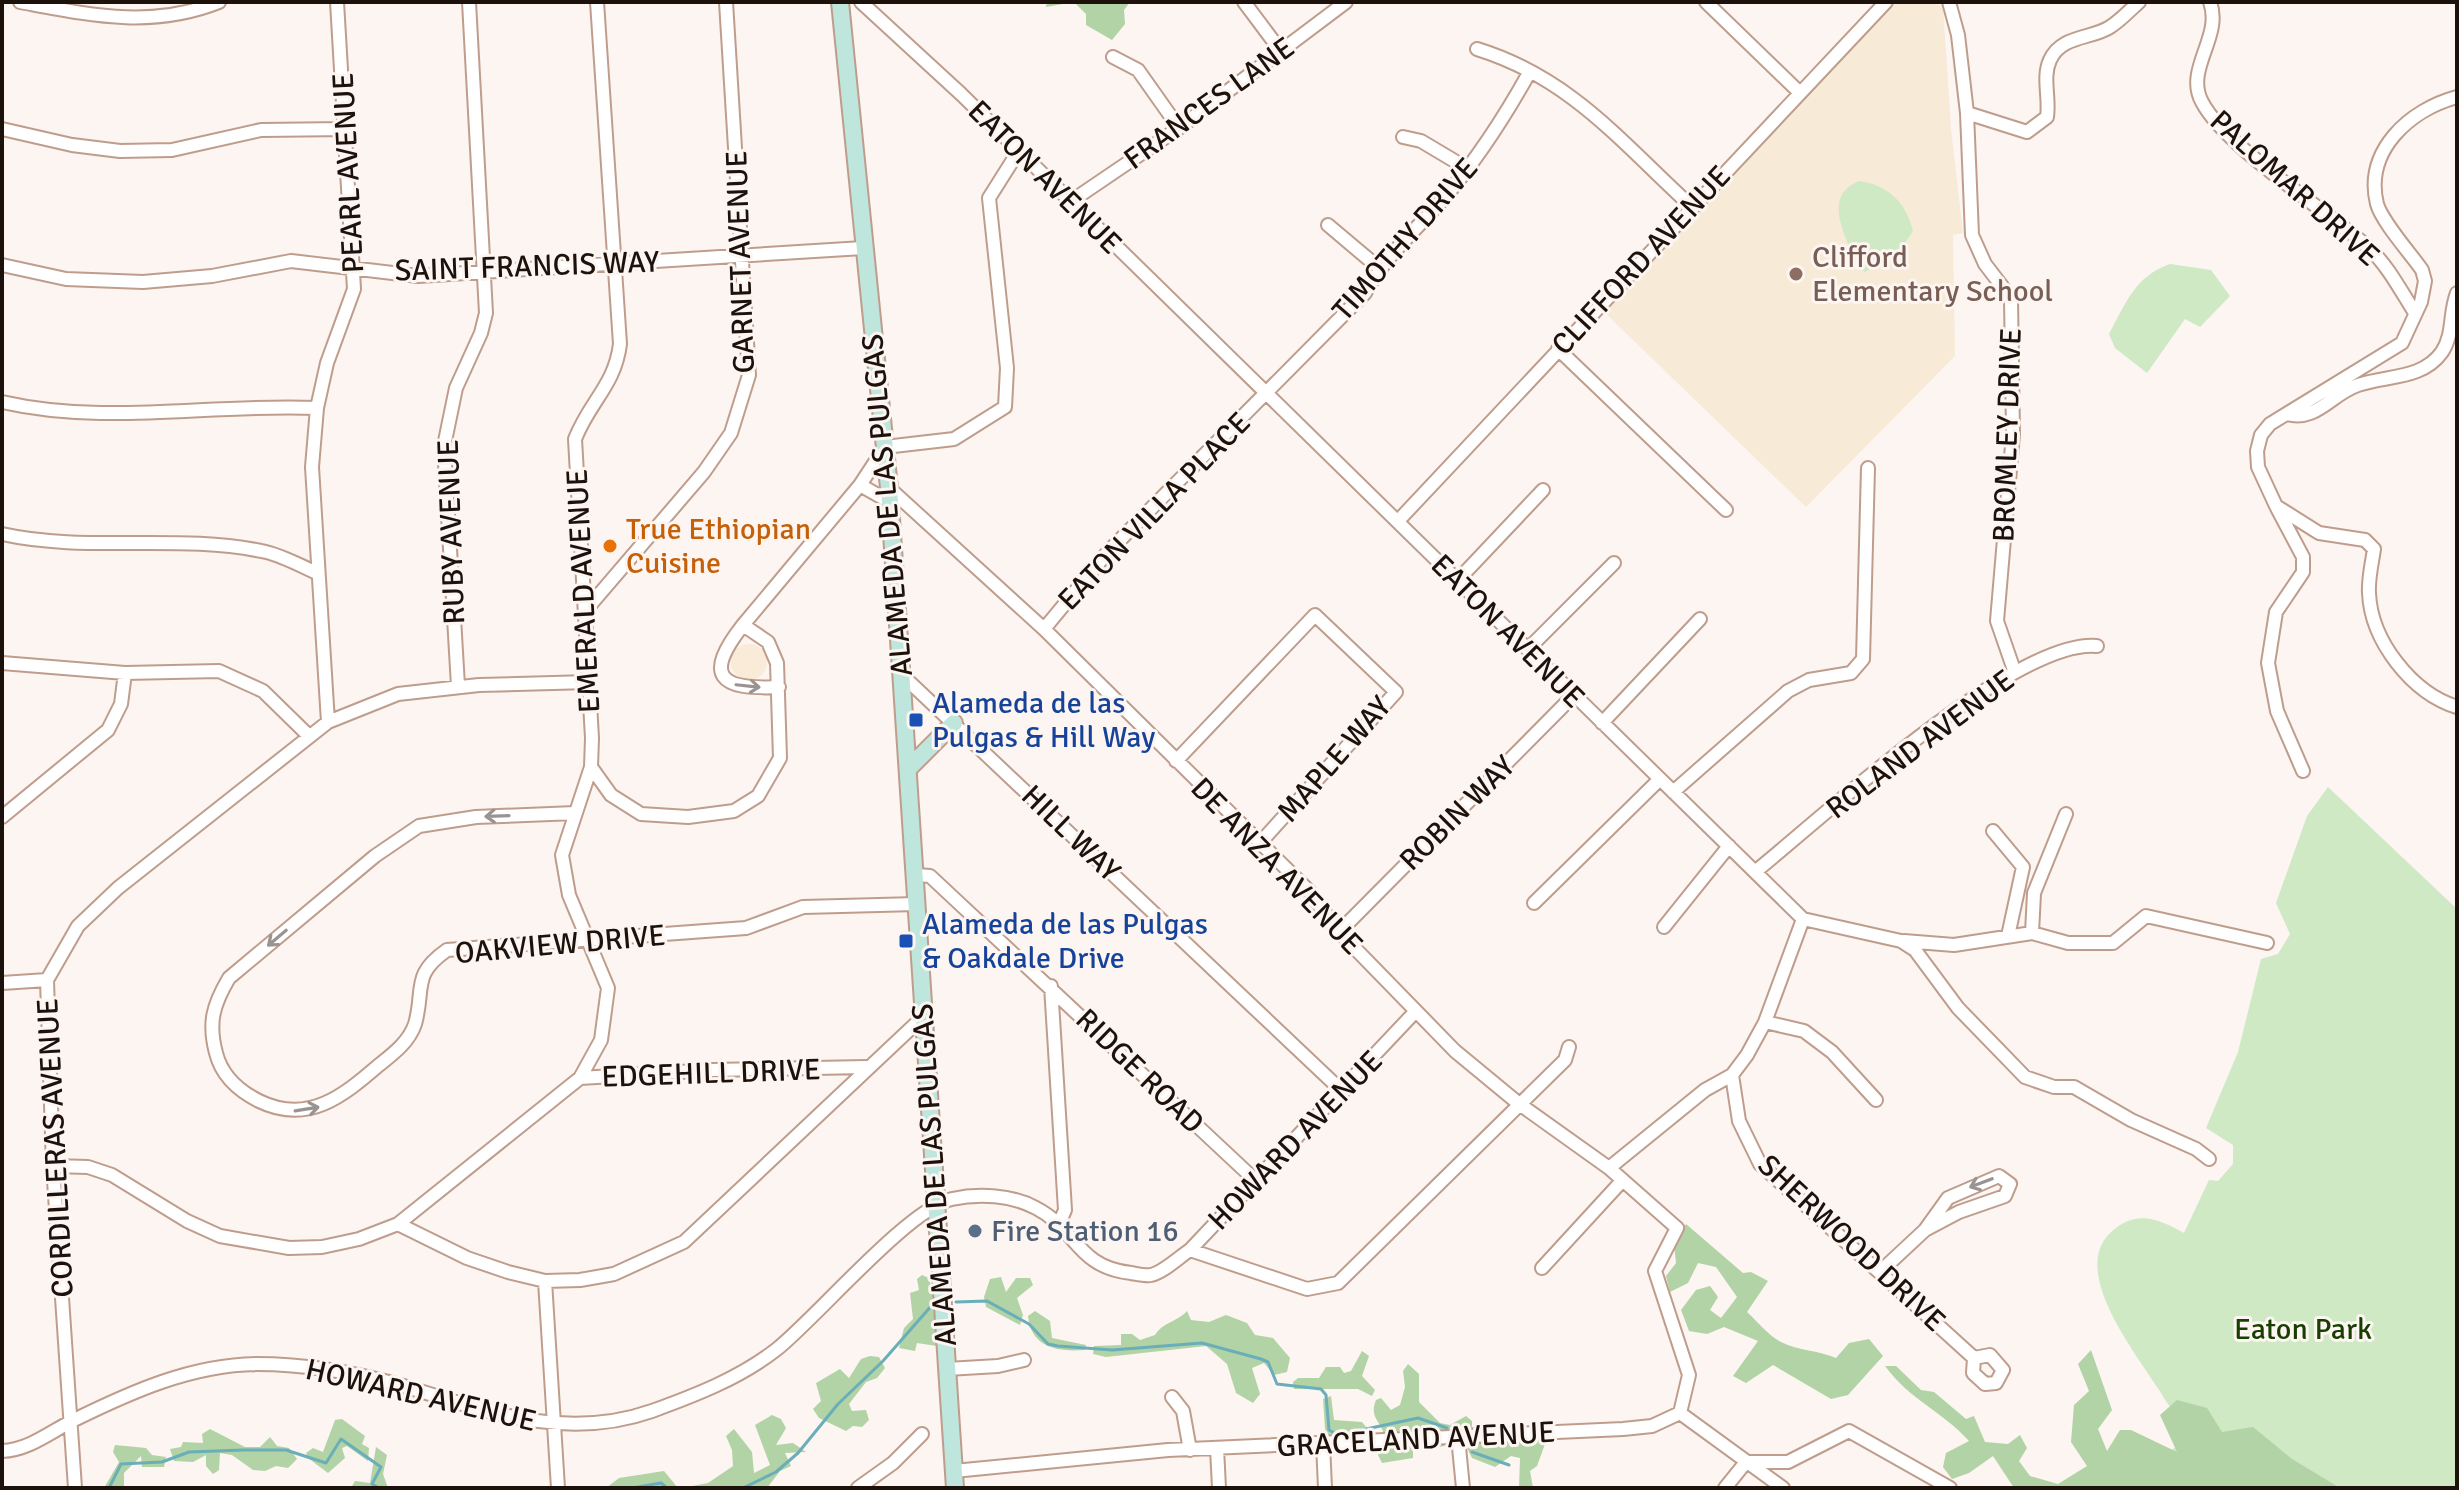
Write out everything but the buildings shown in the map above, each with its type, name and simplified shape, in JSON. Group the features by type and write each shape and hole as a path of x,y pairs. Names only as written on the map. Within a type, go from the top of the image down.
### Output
{"main road":[{"name":"ALAMEDA DE LAS PULGAS","path":"840,2 890,495 955,1480"},
{"path":"908,769 954,723"}],"street":[{"path":"20,2 112,19 154,20 189,14 219,2"},
{"name":"PEARL AVENUE","path":"328,722 312,467 317,408 334,336 354,289 337,2"},
{"name":"RUBY AVENUE","path":"458,686 444,446 456,388 486,313 469,2"},
{"name":"EMERALD AVENUE","path":"580,1078 601,1040 608,988 565,877 562,855 591,767 575,439 585,413 617,369 620,344 597,2"},
{"name":"GARNET AVENUE","path":"585,611 704,472 731,433 749,375 726,2"},
{"name":"EATON AVENUE","path":"861,2 961,94 1803,919"},
{"path":"1244,2 1280,50"},
{"name":"FRANCES LANE","path":"1070,202 1179,128 1346,2"},
{"path":"1706,2 1799,92"},
{"name":"CLIFFORD AVENUE","path":"1398,521 1886,2"},
{"path":"1949,2 1958,35 1967,113 2017,132 2027,132 2047,117 2046,81 2050,59 2072,40 2108,29 2139,2"},
{"name":"PALOMAR DRIVE","path":"2210,2 2213,31 2200,64 2197,88 2207,111 2230,135 2371,250 2415,313"},
{"path":"1477,49 1581,101 1691,206"},
{"path":"1113,57 1138,70 1179,128"},
{"name":"TIMOTHY DRIVE","path":"1266,394 1315,340 1365,293 1379,268 1468,169 1492,138 1529,73"},
{"path":"2303,771 2277,711 2268,663 2276,612 2303,572 2303,557 2258,467 2257,451 2261,435 2270,424 2311,396 2395,350 2408,335 2424,291 2422,270 2377,206 2376,162 2388,140 2400,129 2457,97"},
{"name":"BROMLEY DRIVE","path":"1967,113 1972,235 1985,264 2011,298 2013,434 1997,621 2014,670"},
{"path":"2,129 72,145 120,151 172,150 261,130 346,129"},
{"path":"1403,137 1421,141 1468,169"},
{"path":"779,687 745,689 727,679 720,659 724,649 860,485 885,447 954,439 1005,407 1007,368 989,198 1018,152"},
{"path":"1328,225 1379,268"},
{"name":"SAINT FRANCIS WAY","path":"2,265 66,279 126,282 212,276 291,261 418,276 863,248"},
{"path":"2287,414 2301,418 2310,415 2358,385 2414,373 2431,364 2451,334 2451,308 2457,293"},
{"path":"1558,349 1726,510"},
{"name":"EATON VILLA PLACE","path":"1044,629 1107,553 1266,394"},
{"path":"2,402 70,412 140,416 268,406 317,408"},
{"path":"1673,792 1788,691 1809,680 1851,673 1863,659 1868,468"},
{"name":"DE ANZA AVENUE","path":"860,485 890,495 1044,629 1309,891 1339,932 1415,1012 1518,1103 1609,1168 1621,1182 1677,1228 1655,1271 1689,1375 1680,1413"},
{"path":"1457,581 1543,490"},
{"path":"2276,506 2319,533 2365,540 2370,544 2374,549 2368,594 2382,642 2415,683 2457,707"},
{"path":"2,534 228,546 270,553 317,573"},
{"path":"1528,649 1614,563"},
{"name":"MAPLE WAY","path":"1176,761 1315,615 1396,692 1260,843"},
{"path":"1602,723 1700,619"},
{"path":"591,767 611,795 641,814 688,817 734,811 758,796 780,758 779,687 774,650 743,625"},
{"name":"ROLAND AVENUE","path":"1756,871 1963,704 2014,670 2080,644 2097,646"},
{"path":"2,663 125,673 219,671 263,691 308,735"},
{"path":"2,817 108,730 121,704 125,673"},
{"name":"HILL WAY","path":"902,675 1343,1092"},
{"name":"CORDILLERAS AVENUE","path":"75,1488 53,1166 47,980 78,926 118,888 328,722 398,694 458,686 589,682"},
{"name":"ROBIN WAY","path":"1339,932 1574,695"},
{"path":"1534,903 1660,779"},
{"name":"OAKVIEW DRIVE","path":"575,813 476,817 419,826 375,856 229,978 214,1007 210,1029 218,1064 239,1091 271,1107 297,1112 325,1106 344,1095 404,1044 415,1025 418,984 425,970 447,950 746,928 803,907 917,904"},
{"path":"2032,933 2034,893 2066,814"},
{"path":"1993,831 2023,867 2008,936"},
{"path":"1664,927 1729,846"},
{"name":"RIDGE ROAD","path":"916,875 930,876 1255,1180"},
{"path":"1609,1168 1705,1090 1732,1075 1765,1022 1803,919 1901,941 1954,945 2032,933 2068,943 2113,943 2146,916 2267,943"},
{"path":"1901,941 1915,950 1958,1008 2025,1077 2054,1087 2074,1087 2131,1120 2196,1149 2209,1159"},
{"path":"2,983 47,980"},
{"path":"1051,986 1065,1210 1059,1224"},
{"name":"HOWARD AVENUE","path":"2,1451 32,1444 144,1386 252,1364 330,1369 407,1387 475,1410 554,1425 591,1423 648,1412 742,1372 777,1349 921,1214 953,1199 1008,1198 1036,1208 1059,1224 1080,1252 1111,1271 1151,1275 1190,1250 1343,1092 1415,1012"},
{"path":"398,1224 467,1258 545,1281 614,1274 684,1242 866,1067 924,1016"},
{"path":"1765,1022 1804,1031 1832,1052 1876,1100"},
{"path":"1190,1250 1307,1289 1338,1283 1565,1060 1569,1047"},
{"name":"EDGEHILL DRIVE","path":"53,1166 88,1167 112,1175 187,1221 220,1236 255,1245 322,1247 359,1239 398,1224 580,1078 713,1070 866,1067"},
{"name":"SHERWOOD DRIVE","path":"1732,1075 1739,1121 1760,1164 1882,1270 1974,1358"},
{"path":"1882,1270 1925,1230 1948,1198 1999,1176 2010,1184 2005,1196 1959,1212 1925,1230"},
{"path":"1542,1268 1621,1182"},
{"path":"545,1281 558,1488"},
{"path":"947,1369 998,1366 1024,1360"},
{"path":"1172,1397 1183,1411 1190,1450"},
{"path":"1680,1413 1783,1488"},
{"name":"GRACELAND AVENUE","path":"955,1480 1190,1450 1652,1426 1680,1413"},
{"path":"1746,1462 1788,1462 1849,1431 1950,1488"},
{"path":"858,1488 893,1463 922,1434"},
{"path":"1458,1437 1463,1488"},
{"path":"1323,1443 1325,1488"},
{"path":"1217,1448 1219,1488"},
{"path":"1725,1488 1746,1462"}],"shaded area":[{"name":"Clifford Elementary School","path":"1899,2 1929,2 1943,6 1951,128 1963,233 1953,235 1955,356 1806,507 1604,312 1882,12"},
{"path":"749,644 761,650 767,662 761,674 749,680 737,674 731,662 737,650"}],"green space":[{"path":"1047,2 1074,2 1046,7"},
{"path":"1074,2 1130,2 1124,10 1125,24 1112,40 1086,25 1086,14"},
{"path":"1859,181 1879,186 1894,197 1906,212 1913,231 1901,249 1865,272 1859,267 1848,245 1839,208 1847,188"},
{"path":"2170,264 2211,270 2230,296 2200,327 2185,319 2147,373 2115,348 2109,334 2140,283"},
{"name":"Eaton Park","path":"2328,787 2457,909 2457,1488 2114,1488 2176,1447 2179,1426 2112,1314 2097,1266 2101,1245 2116,1228 2133,1219 2158,1221 2184,1233 2209,1180 2218,1181 2233,1164 2233,1145 2206,1128 2238,1052 2261,959 2278,954 2290,934 2276,903 2307,816"},
{"path":"1686,1224 1743,1273 1751,1272 1768,1281 1747,1312 1777,1339 1836,1358 1849,1343 1869,1339 1883,1356 1848,1395 1831,1399 1773,1365 1746,1383 1733,1376 1758,1341 1724,1327 1707,1334 1689,1331 1681,1310 1696,1290 1710,1286 1718,1297 1710,1310 1721,1318 1737,1297 1716,1267 1698,1263 1688,1283 1670,1292 1666,1276 1676,1263 1674,1244"},
{"path":"922,1275 929,1278 932,1291 938,1296 942,1340 937,1346 917,1343 915,1351 899,1348 904,1328 913,1319 910,1293 919,1290 917,1279"},
{"path":"1001,1277 1006,1292 1016,1278 1030,1278 1033,1285 1017,1298 1023,1315 1020,1325 986,1307 984,1297 990,1279"},
{"path":"1035,1311 1050,1321 1052,1338 1086,1345 1085,1350 1056,1349 1040,1341 1030,1327 1028,1316"},
{"path":"1187,1311 1191,1320 1209,1322 1226,1315 1247,1323 1255,1335 1273,1338 1290,1358 1287,1372 1274,1375 1264,1363 1252,1368 1260,1394 1253,1403 1236,1393 1227,1364 1206,1346 1106,1357 1093,1354 1094,1346 1121,1345 1121,1334 1132,1334 1140,1340 1155,1335"},
{"path":"2091,1350 2112,1410 2098,1429 2107,1451 2120,1430 2131,1430 2177,1452 2160,1415 2177,1400 2207,1408 2222,1432 2253,1427 2292,1459 2340,1488 2014,1488 1993,1456 1969,1473 1952,1479 1943,1467 1946,1453 1969,1441 1905,1388 1885,1366 1896,1366 1921,1390 1934,1392 1966,1419 1974,1416 1985,1442 2008,1444 2020,1435 2027,1448 2019,1461 2030,1476 2058,1484 2087,1466 2071,1442 2074,1405 2089,1391 2078,1364"},
{"path":"1362,1351 1369,1356 1362,1376 1375,1390 1372,1396 1358,1389 1294,1389 1293,1382 1298,1378 1319,1378 1326,1367 1340,1367 1344,1373 1351,1371"},
{"path":"879,1357 885,1368 877,1378 866,1382 849,1404 852,1411 866,1410 869,1420 862,1427 853,1426 846,1431 819,1418 813,1409 821,1401 816,1383 840,1369 849,1378 861,1359"},
{"path":"1408,1364 1419,1374 1419,1402 1440,1423 1450,1425 1466,1416 1472,1421 1472,1427 1508,1426 1516,1443 1528,1436 1545,1444 1537,1466 1530,1471 1533,1488 1519,1488 1520,1458 1511,1456 1495,1467 1472,1458 1463,1440 1440,1447 1413,1441 1413,1458 1382,1463 1378,1455 1383,1431 1375,1416 1374,1405 1381,1398 1391,1410 1400,1405 1405,1387 1403,1371"},
{"path":"1331,1396 1334,1420 1362,1422 1366,1427 1364,1437 1330,1440 1325,1429 1323,1399"},
{"path":"772,1415 781,1419 786,1428 776,1445 793,1443 806,1452 785,1453 791,1466 780,1471 767,1488 682,1488 708,1483 733,1466 732,1450 726,1436 734,1429 752,1452 754,1473 770,1465 755,1425"},
{"path":"342,1419 365,1436 362,1444 369,1448 368,1461 347,1446 342,1448 345,1458 328,1473 306,1453 313,1448 323,1452 335,1420"},
{"path":"210,1429 245,1447 260,1447 270,1437 277,1446 289,1448 297,1459 288,1468 276,1466 265,1471 253,1470 232,1455 220,1453 219,1470 213,1474 206,1466 206,1455 193,1462 174,1461 170,1449 181,1447 183,1442 203,1443 202,1434"},
{"path":"115,1445 146,1448 152,1455 166,1457 164,1467 142,1467 141,1456 124,1473 124,1488 104,1488 119,1462 113,1452"},
{"path":"376,1447 387,1455 383,1474 388,1488 351,1488 355,1481 370,1483"},
{"path":"664,1471 678,1488 606,1488 619,1478"}],"waterway":[{"path":"956,1302 987,1301 1029,1324 1048,1344 1058,1346 1112,1350 1202,1343 1261,1359 1268,1362 1277,1384 1321,1389 1326,1395 1329,1430 1338,1435 1418,1418 1447,1428"},
{"path":"743,1488 776,1472 798,1453 838,1404 883,1361 933,1304"},
{"path":"109,1488 121,1464 162,1462 189,1452 243,1450 286,1450 326,1463 341,1439 381,1467 372,1484 379,1488"},
{"path":"1472,1452 1509,1465"},
{"path":"632,1488 661,1483 667,1488"}],"place":[{"name":"Clifford Elementary School","path":"1796,274"},
{"name":"True Ethiopian Cuisine","path":"610,546"},
{"name":"Alameda de las Pulgas & Hill Way","path":"916,720"},
{"name":"Alameda de las Pulgas & Oakdale Drive","path":"906,941"},
{"name":"Fire Station 16","path":"975,1231"}]}
